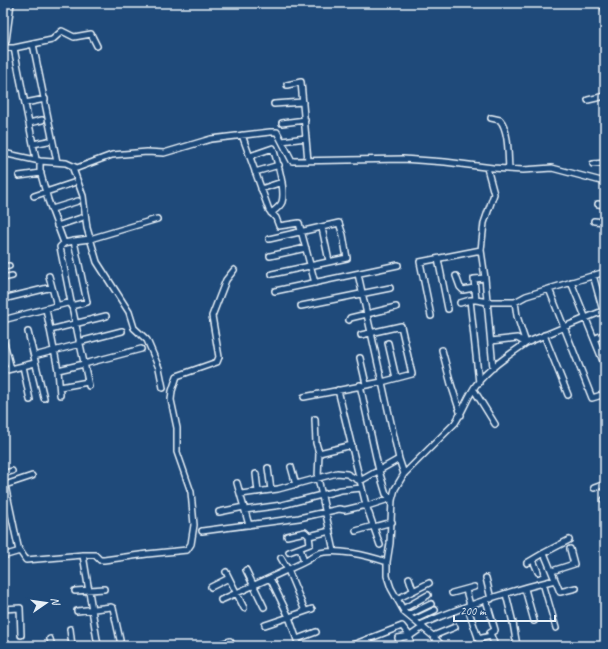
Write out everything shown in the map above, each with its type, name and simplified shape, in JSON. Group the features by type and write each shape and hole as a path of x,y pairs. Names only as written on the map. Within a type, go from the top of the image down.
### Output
{"street":[{"path":"11,3 6,41 3,47 14,48 52,40 62,31 74,37 91,34 97,46"},
{"path":"603,3 605,11"},
{"path":"33,44 57,162"},
{"path":"14,48 33,144 46,192 64,243"},
{"path":"287,85 301,82 308,161"},
{"path":"588,100 605,96"},
{"path":"25,103 45,99"},
{"path":"274,104 303,102"},
{"path":"491,118 500,120 503,123 506,134 509,169"},
{"path":"29,122 42,120"},
{"path":"282,123 304,120"},
{"path":"3,153 38,160 66,163 77,168 112,155 164,152 211,139 277,132 292,161 403,159 445,162 487,168 523,170 552,168 605,182"},
{"path":"242,136 271,214 276,218 279,226 300,222 315,283"},
{"path":"282,141 306,138"},
{"path":"33,144 48,141"},
{"path":"250,156 273,148 279,165 283,197 282,203 271,214"},
{"path":"593,164 605,163"},
{"path":"255,172 279,165"},
{"path":"72,166 83,196 87,228 97,262 129,312 134,328 147,340 159,368 163,388"},
{"path":"487,168 494,194 484,223 481,250 488,302 493,368"},
{"path":"18,176 41,173"},
{"path":"261,189 282,182"},
{"path":"34,196 73,184"},
{"path":"52,210 78,201"},
{"path":"598,204 605,205"},
{"path":"57,226 81,218"},
{"path":"60,387 88,384 60,247 64,243 90,239 157,219"},
{"path":"594,221 605,222"},
{"path":"269,239 339,223 343,235 347,258 272,274"},
{"path":"322,228 329,261"},
{"path":"3,320 57,306 87,302 74,241"},
{"path":"270,256 306,248"},
{"path":"431,316 420,262 481,250"},
{"path":"438,259 448,309"},
{"path":"275,291 398,265"},
{"path":"32,476 5,485 19,551 26,560 95,555 100,560 104,560 187,550 191,544 194,525 191,492 178,452 177,428 171,400 172,391 176,376 217,362 219,357 212,316 226,280 234,270"},
{"path":"460,302 473,300 488,302 516,302 526,296 605,272"},
{"path":"358,274 399,459 404,474"},
{"path":"440,646 433,636 403,609 389,582 387,562 392,522 391,500 395,489 404,474 455,423 479,383 503,359 526,343 604,310 593,275"},
{"path":"3,278 12,276"},
{"path":"49,276 57,306"},
{"path":"456,276 460,287 463,290 474,288"},
{"path":"479,383 473,300 474,279 485,278"},
{"path":"571,282 605,366"},
{"path":"3,299 52,288"},
{"path":"301,306 390,288"},
{"path":"549,289 592,398 605,394"},
{"path":"329,292 330,299"},
{"path":"516,302 517,316 526,343"},
{"path":"349,320 350,318 396,307"},
{"path":"46,309 55,351 60,395"},
{"path":"50,330 106,316"},
{"path":"304,397 382,382 412,374 401,326 361,335"},
{"path":"34,356 122,331"},
{"path":"28,332 44,398"},
{"path":"594,338 605,334"},
{"path":"544,335 568,395"},
{"path":"491,341 517,338 526,343"},
{"path":"3,339 11,369"},
{"path":"388,343 396,378"},
{"path":"58,370 141,349"},
{"path":"442,350 461,415"},
{"path":"360,358 363,385 379,471 386,494 391,500"},
{"path":"3,371 35,363"},
{"path":"22,366 30,400"},
{"path":"338,390 360,481 380,545"},
{"path":"474,390 495,424"},
{"path":"315,419 316,443 319,453 318,478 334,551"},
{"path":"316,443 326,451"},
{"path":"319,453 352,445"},
{"path":"360,481 399,459"},
{"path":"291,467 296,485"},
{"path":"268,468 272,490"},
{"path":"3,474 12,471"},
{"path":"241,494 296,485 337,473 347,474 360,481"},
{"path":"256,474 258,492"},
{"path":"237,483 249,524"},
{"path":"594,488 605,484"},
{"path":"218,512 282,505 322,494 362,488"},
{"path":"202,531 299,518 339,509 345,510 367,506 391,500"},
{"path":"356,531 392,522"},
{"path":"309,536 330,531"},
{"path":"287,536 305,532 309,536 310,544 289,552"},
{"path":"527,563 569,540"},
{"path":"300,548 304,562"},
{"path":"552,571 574,564 570,549"},
{"path":"3,556 19,551"},
{"path":"221,600 288,570 317,554 334,551 379,559 387,562"},
{"path":"544,554 560,592 576,588"},
{"path":"83,555 98,646"},
{"path":"281,558 288,570 305,612"},
{"path":"533,560 538,572"},
{"path":"246,570 264,607"},
{"path":"211,587 228,575 244,608"},
{"path":"270,578 289,617 299,646"},
{"path":"410,578 413,590"},
{"path":"486,578 495,630 490,633 495,646"},
{"path":"410,640 422,626 446,614 469,605 555,580"},
{"path":"397,599 429,583"},
{"path":"543,583 556,628"},
{"path":"452,593 474,587"},
{"path":"525,588 534,621"},
{"path":"75,591 104,589"},
{"path":"466,590 481,646"},
{"path":"406,594 411,604"},
{"path":"506,594 517,646"},
{"path":"403,609 428,595"},
{"path":"408,615 431,604"},
{"path":"3,609 20,608 21,635"},
{"path":"77,611 113,608 120,640"},
{"path":"264,625 312,610"},
{"path":"414,620 435,610"},
{"path":"350,646 402,626 410,640"},
{"path":"433,636 455,626"},
{"path":"70,629 72,646"},
{"path":"379,635 378,631 384,629"},
{"path":"296,639 316,632"},
{"path":"3,633 4,646"},
{"path":"478,639 491,636"},
{"path":"397,646 398,638 410,640"},
{"path":"50,639 52,646"},
{"path":"368,639 371,646"},
{"path":"212,646 230,640 233,646"}]}
